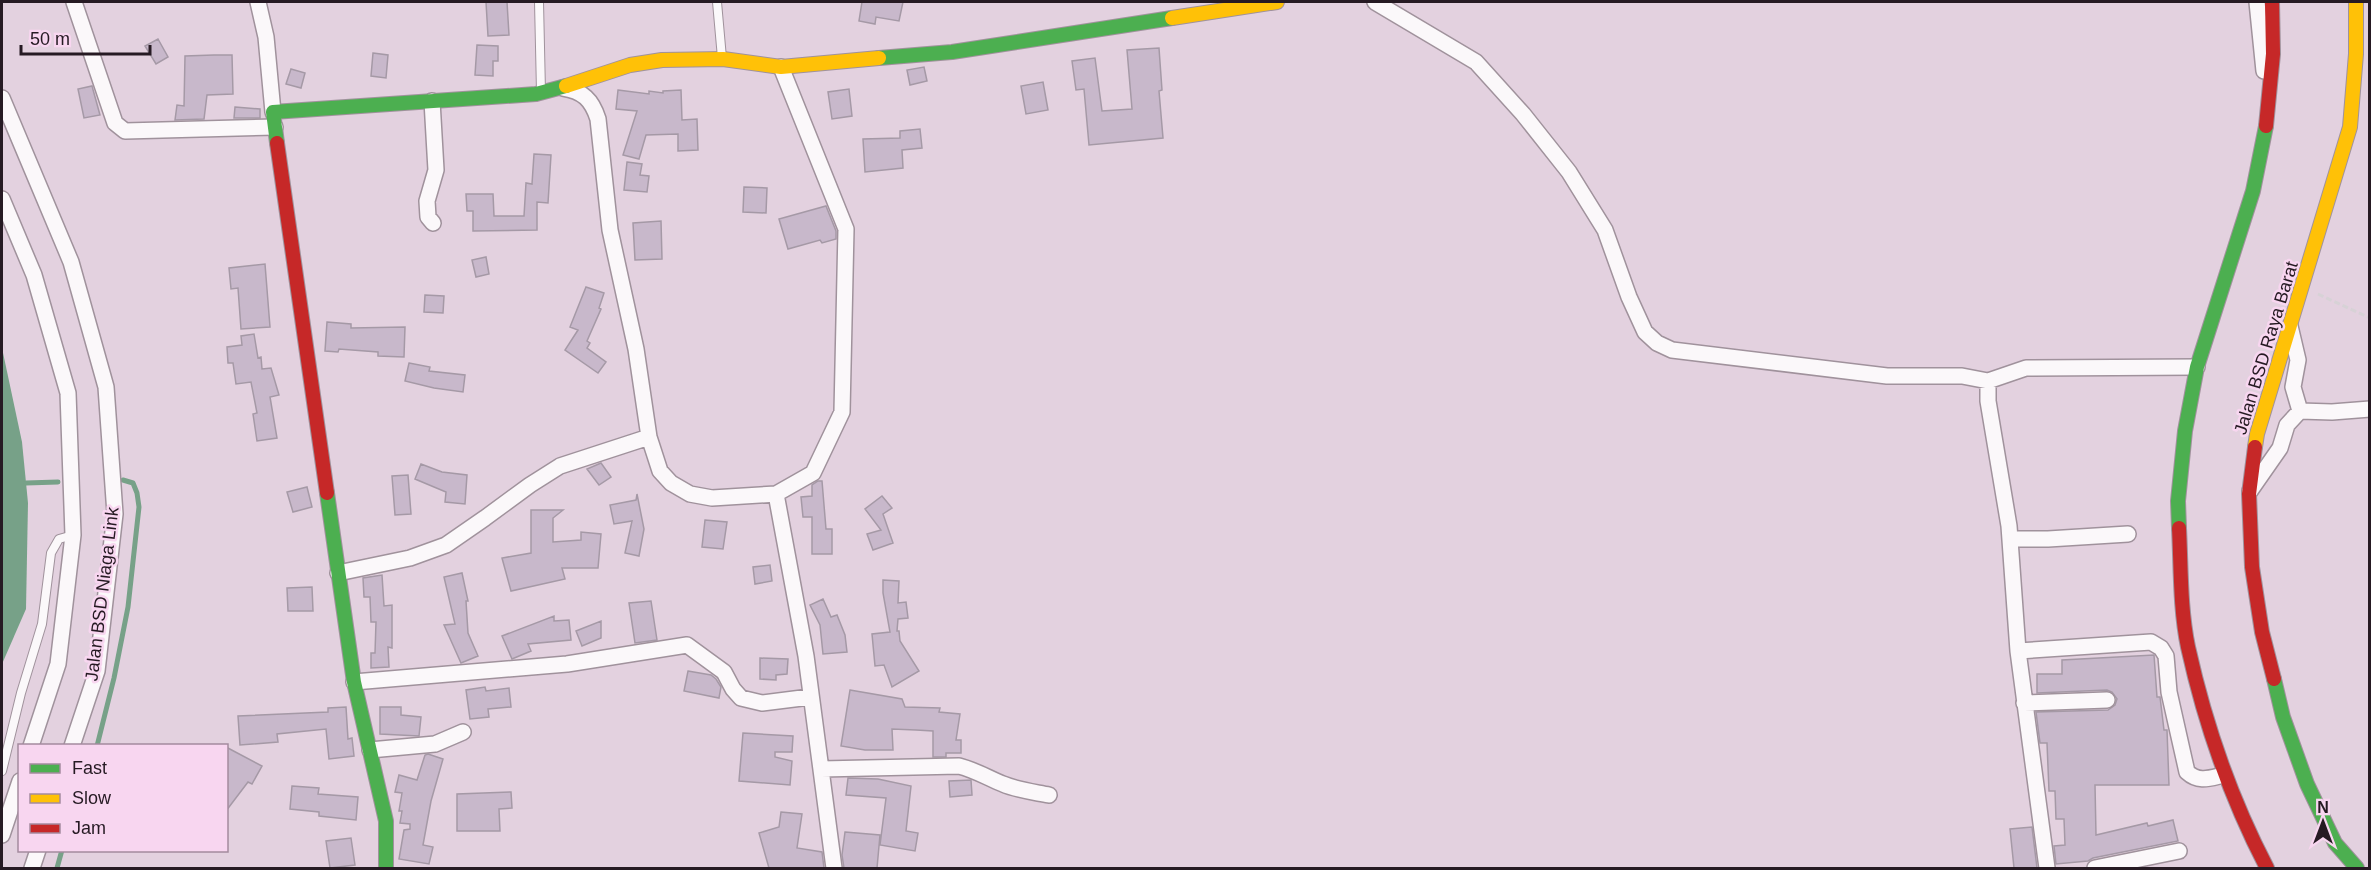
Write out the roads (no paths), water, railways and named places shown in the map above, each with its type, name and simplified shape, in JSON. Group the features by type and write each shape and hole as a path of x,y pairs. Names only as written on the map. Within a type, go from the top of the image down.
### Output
{"main road":[{"path":"386,868 386,821 354,682 274,120 432,101 541,94 630,65 662,60 723,59 781,67 952,52 1197,7 1277,2"},
{"path":"2267,868 2244,824 2224,775 2188,646 2181,575 2178,501 2185,431 2196,367 2253,191 2268,116 2273,54 2272,2"},
{"name":"Jalan BSD Raya Barat","path":"2356,2 2356,54 2350,127 2257,434 2249,494 2252,567 2262,632 2283,717 2307,784 2335,843 2357,868"}],"street":[{"path":"74,2 115,123 125,131 274,120 266,37 258,2"},
{"path":"1375,2 1476,62 1523,114 1569,172 1605,230 1629,297 1645,332 1657,343 1672,350 1852,373 1887,376 1962,376 1988,381 2026,368 2196,367"},
{"path":"2257,2 2268,116"},
{"path":"560,88 584,94 594,106 598,119 610,230 636,350 649,437 660,471 671,483 690,494 712,498 776,494 813,473 842,412 846,230 781,67"},
{"name":"Jalan BSD Niaga Link","path":"2,98 71,262 106,387 115,514 97,671 73,744"},
{"path":"432,101 436,170 428,201 428,217 433,223"},
{"name":"Jalan BSD Niaga Link","path":"2,199 34,275 68,393 73,535 58,664 32,744"},
{"path":"2290,326 2298,360 2293,387 2300,411"},
{"path":"1988,381 1988,401 2010,539 2024,703 2047,868"},
{"path":"2249,494 2280,448 2287,425 2300,411 2332,412 2370,409"},
{"path":"338,573 410,558 446,545 530,484 560,466 649,437"},
{"path":"776,494 806,656 834,868"},
{"path":"2010,539 2128,534"},
{"path":"2018,651 2151,642 2161,648 2166,656 2169,692 2187,772 2193,778 2200,780 2224,775"},
{"path":"354,682 567,664 687,645 724,672 741,698 762,703 810,697"},
{"path":"2024,703 2107,700"},
{"path":"370,750 435,744 463,732"},
{"path":"821,769 959,766 976,770 1003,784 1021,790 1049,795"},
{"path":"2,835 18,787"},
{"path":"2095,868 2179,851"},
{"path":"32,868 37,852"}],"lane":[{"path":"539,2 541,94"},
{"path":"717,2 723,59"},
{"path":"2,771 42,624 51,553 59,539 73,535"}],"waterway":[{"path":"98,744 128,607 139,507 133,483 123,480"},
{"path":"26,483 58,482"},
{"path":"57,868 61,852"}]}
